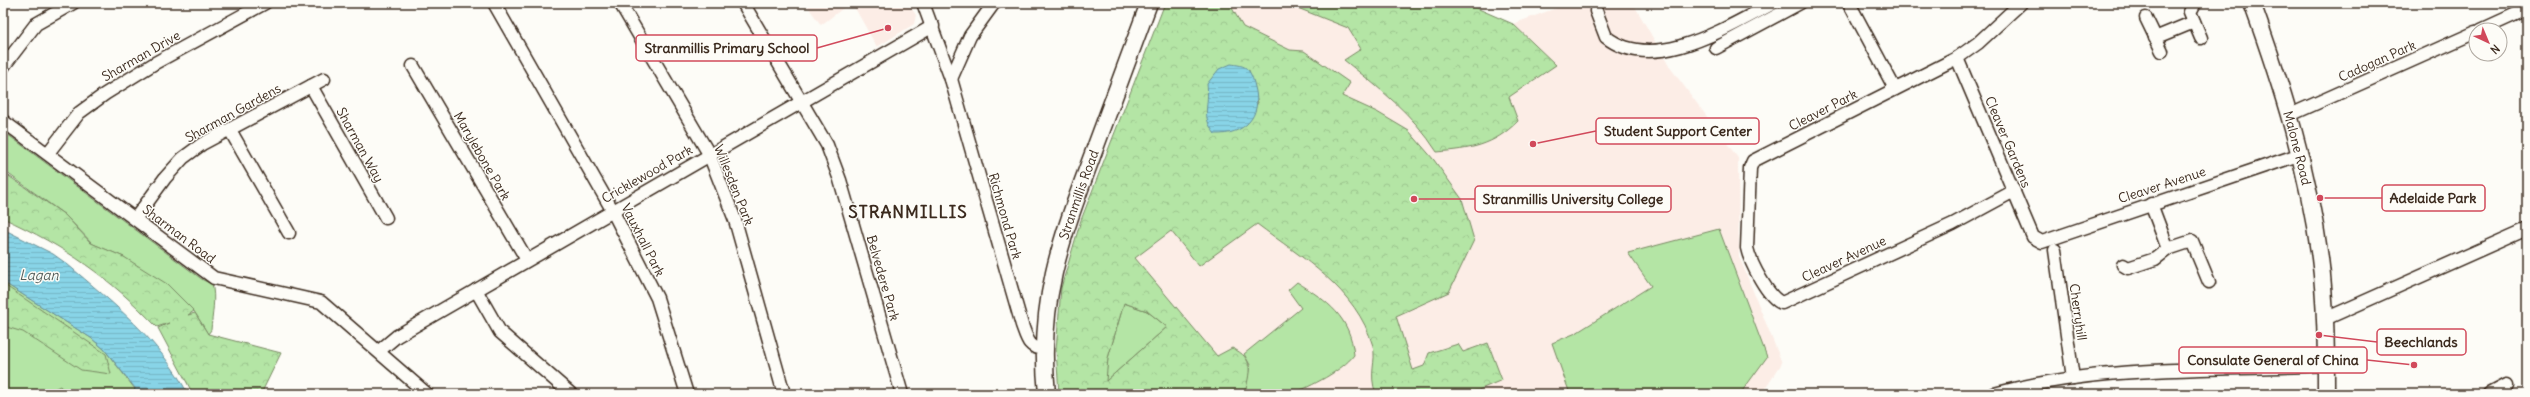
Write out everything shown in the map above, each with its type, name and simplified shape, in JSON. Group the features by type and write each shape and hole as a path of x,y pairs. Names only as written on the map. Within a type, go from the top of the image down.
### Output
{"street":[{"path":"3,67 36,24 73,3"},
{"name":"Sharman Drive","path":"48,153 79,113 105,94 155,63 265,3"},
{"name":"Vauxhall Park","path":"494,3 613,210 663,311 687,394"},
{"name":"Willesden Park","path":"620,3 709,154 735,220 784,394"},
{"name":"Belvedere Park","path":"743,3 800,102 827,145 840,180 902,394"},
{"name":"Richmond Park","path":"923,3 933,26 951,79 1022,325 1029,344 1033,347 1043,349"},
{"path":"951,79 970,36 994,3"},
{"name":"Stranmillis Road","path":"1047,394 1043,349 1053,272 1062,240 1149,3"},
{"path":"1596,11 1606,37 1641,51 1664,50 1708,36 1774,3"},
{"path":"1716,48 1800,3"},
{"path":"1849,3 1895,89"},
{"name":"Cleaver Park","path":"1771,296 1749,257 1747,248 1750,168 1753,161 1957,58 1978,43 2021,3"},
{"path":"2195,3 2190,12 2201,38"},
{"name":"Malone Road","path":"2252,3 2290,115 2301,154 2320,259 2325,319 2326,394"},
{"path":"2499,22 2527,9"},
{"path":"2146,18 2162,51"},
{"path":"2155,38 2194,22"},
{"name":"Cricklewood Park","path":"379,351 397,336 709,154 933,26"},
{"name":"Cadogan Park","path":"2290,115 2468,36"},
{"name":"Cleaver Gardens","path":"1957,58 2033,237"},
{"name":"Marylebone Park","path":"414,66 527,260"},
{"name":"Sharman Gardens","path":"135,219 165,178 183,158 202,144 324,79"},
{"name":"Sharman Way","path":"311,86 386,218"},
{"name":"Sharman Road","path":"3,121 214,278 321,302 427,394"},
{"path":"230,130 289,233"},
{"name":"Cleaver Avenue","path":"2033,237 2042,242 2301,154"},
{"name":"Cleaver Avenue","path":"1771,296 1782,303 1789,300 1953,224 2014,191"},
{"path":"2151,204 2168,249"},
{"path":"2325,319 2527,229"},
{"path":"2123,264 2128,268 2155,259 2168,249 2192,241 2209,282"},
{"name":"Cherryhill","path":"2055,250 2073,378"},
{"path":"476,290 500,332 571,394"},
{"path":"1994,394 2020,387 2073,378 2174,370 2326,365"},
{"path":"2489,394 2506,385"}],"shaded area":[{"path":"805,3 850,3 821,25"},
{"path":"852,3 908,3 916,15 914,24 877,47"},
{"path":"1165,3 1465,3 1513,24 1570,3 1633,3 1669,66 1738,158 1739,256 1782,363 1762,394 1059,394 1056,350 1061,288 1081,220"}],"green space":[{"path":"1165,3 1229,3 1243,27 1290,50 1304,51 1350,83 1342,96 1377,112 1409,131 1434,160 1462,199 1474,240 1449,292 1396,316 1413,370 1424,366 1429,353 1458,344 1463,352 1488,343 1502,380 1469,394 1376,394 1373,380 1373,346 1365,326 1354,307 1326,276 1257,224 1199,266 1171,231 1135,258 1217,356 1232,348 1240,352 1245,357 1248,362 1249,373 1245,394 1059,394 1056,350 1061,288 1081,220","holes":["1249,70 1258,103 1207,109 1209,96","1124,303 1147,311 1167,327 1106,381 1108,358"]},
{"path":"1285,3 1465,3 1513,24 1556,65 1509,97 1518,121 1500,136 1481,145 1437,152 1428,138 1395,102 1344,60 1361,49 1348,28"},
{"path":"3,131 203,280 212,284 214,295 211,330 208,334 194,311 124,257 93,244 65,215 3,170"},
{"path":"3,172 65,215 91,243 124,257 167,284 194,311 188,315 195,313 208,334 281,353 261,394 193,394 158,328 169,323 157,327 122,293 86,265 47,240 3,218"},
{"path":"1719,229 1767,357 1740,394 1570,394 1552,343 1576,333 1651,286 1628,253"},
{"path":"3,282 91,338 104,349 135,389 133,394 3,394"},
{"path":"1297,282 1318,296 1336,311 1348,330 1352,341 1354,355 1342,367 1317,382 1292,394 1245,394 1250,365 1244,354 1301,308 1288,290"},
{"path":"3,284 106,354 111,374 81,370 23,332 3,326"},
{"path":"1124,303 1147,311 1167,327 1105,382 1108,358"},
{"path":"60,386 68,394 44,394"}],"water":[{"path":"1231,64 1244,67 1251,74 1257,98 1256,107 1254,115 1243,127 1235,131 1215,134 1210,127 1206,110 1208,92 1207,84 1219,69"},
{"name":"Lagan","path":"3,229 53,254 102,293 149,339 176,374 188,394 134,394 135,388 104,349 91,338 3,282"}],"place":[{"name":"Stranmillis Primary School","path":"888,28"},
{"name":"Student Support Center","path":"1533,144"},
{"name":"Adelaide Park","path":"2320,198"},
{"name":"Stranmillis University College","path":"1414,199"},
{"name":"Beechlands","path":"2319,335"},
{"name":"Consulate General of China","path":"2414,365"}],"district":[{"name":"STRANMILLIS","path":"908,212"}]}
